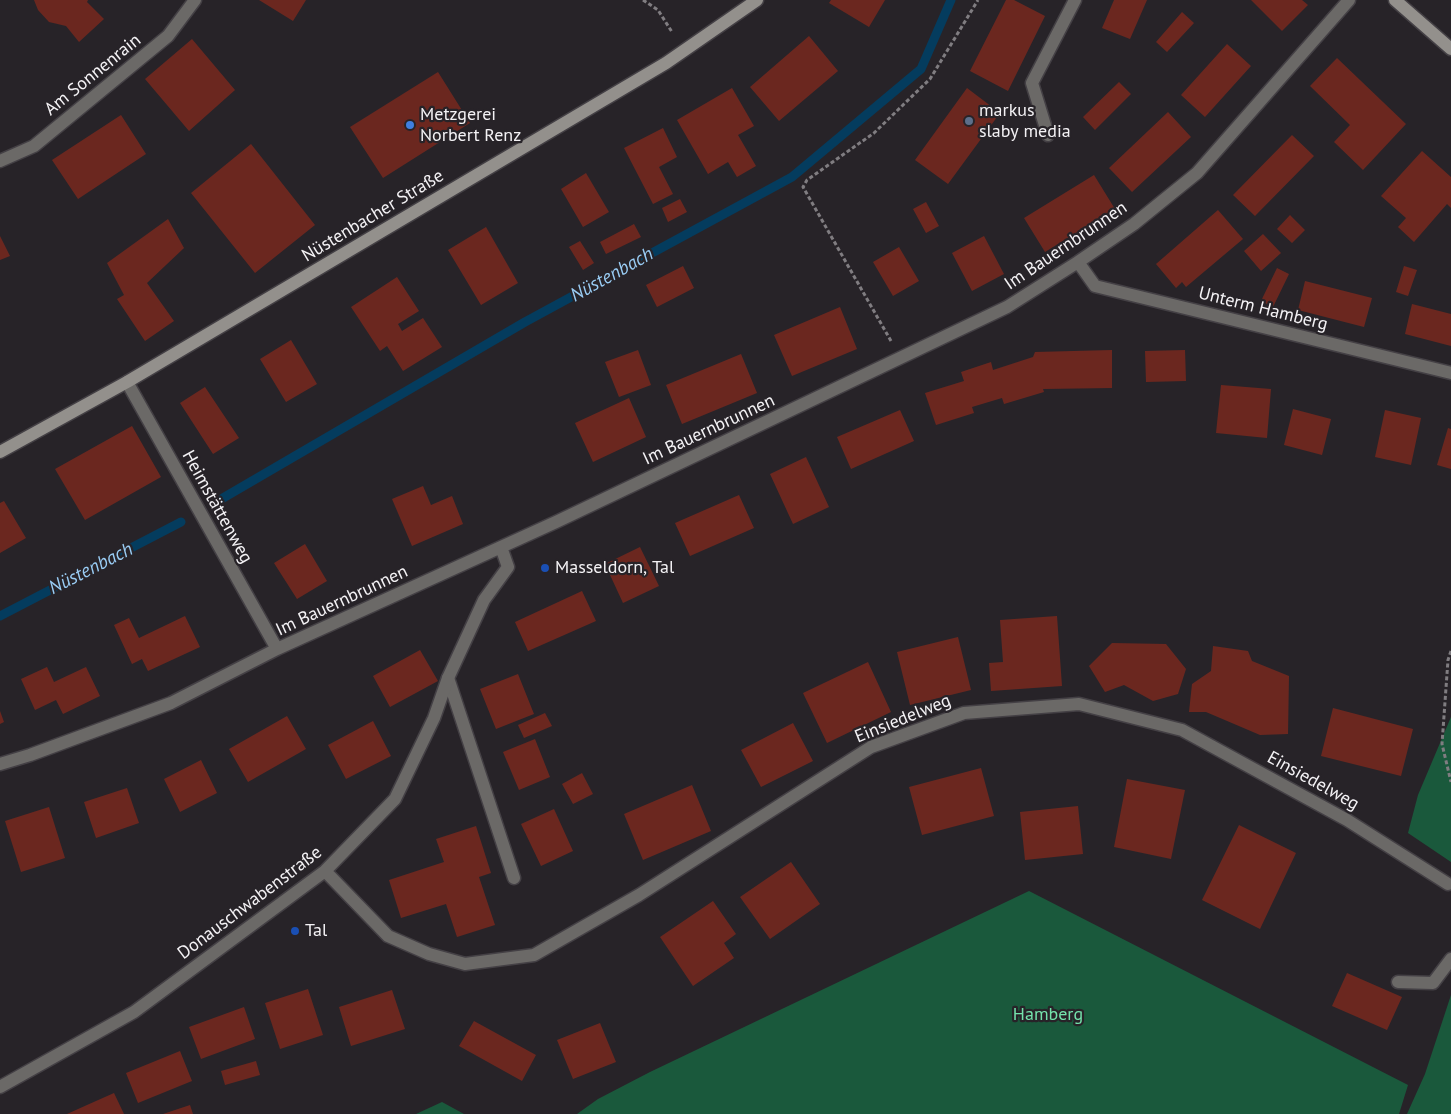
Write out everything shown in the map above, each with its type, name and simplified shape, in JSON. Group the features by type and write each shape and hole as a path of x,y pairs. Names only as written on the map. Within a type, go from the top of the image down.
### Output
{"main road":[{"name":"Nüstenbacher Straße","path":"0,452 127,382 666,63 757,0"},
{"path":"1402,2 1451,49"}],"street":[{"name":"Am Sonnenrain","path":"0,161 34,146 163,40 195,0"},
{"path":"1048,135 1032,83 1076,0"},
{"name":"Im Bauernbrunnen","path":"0,764 30,755 171,703 277,650 501,547 1007,307 1134,224 1197,173 1349,0"},
{"name":"Unterm Hamberg","path":"1078,262 1095,286 1451,373"},
{"name":"Heimstättenweg","path":"127,382 277,650"},
{"name":"Donauschwabenstraße","path":"0,1087 134,1012 325,871 395,799 434,718 448,678 484,600 508,566 501,547"},
{"path":"448,678 514,878"},
{"name":"Einsiedelweg","path":"325,871 388,936 428,954 465,964 534,954 639,895 871,746 964,713 1079,704 1182,730 1347,820 1450,885"},
{"path":"1398,982 1433,983 1451,960"}],"path":[{"path":"643,0 658,10"},
{"path":"902,358 803,187 807,180 874,133 930,79 978,0"},
{"path":"1451,651 1448,660 1442,744 1451,782"}],"green space":[{"path":"1451,717 1451,862 1408,833 1418,795"},
{"name":"Hamberg","path":"1029,891 1408,1085 1399,1114 577,1114 598,1099 650,1072"},
{"path":"1451,995 1451,1114 1407,1114 1425,1074"},
{"path":"442,1102 464,1114 416,1114"}],"building":[{"path":"34,0 88,0 87,2 104,19 79,42 66,26 49,22 38,10"},
{"path":"259,0 306,0 293,21"},
{"path":"831,0 885,0 869,27 829,3"},
{"path":"1006,0 1014,0 1045,16 1008,91 970,71"},
{"path":"1114,0 1147,0 1130,39 1102,28"},
{"path":"1251,0 1302,0 1308,5 1282,31"},
{"path":"1182,12 1194,23 1167,52 1156,42"},
{"path":"809,36 838,71 779,121 750,87"},
{"path":"192,39 235,90 189,131 145,79"},
{"path":"1227,44 1251,66 1205,117 1181,95"},
{"path":"1337,58 1406,124 1363,170 1334,142 1350,125 1310,86"},
{"name":"Metzgerei Norbert Renz","path":"438,72 470,123 383,178 350,127"},
{"path":"1119,82 1131,94 1095,130 1083,117"},
{"path":"732,88 754,126 738,135 756,166 737,177 728,162 708,174 677,120"},
{"path":"967,88 1000,113 948,184 915,160"},
{"path":"1168,112 1191,137 1132,192 1109,168"},
{"path":"121,115 146,154 78,199 52,160"},
{"path":"663,128 677,157 659,167 673,194 653,204 624,148"},
{"path":"1292,135 1314,156 1255,216 1233,195"},
{"path":"251,144 315,225 255,273 191,193"},
{"path":"1422,151 1451,177 1451,208 1447,204 1414,242 1398,227 1406,218 1381,196"},
{"path":"586,173 609,212 583,227 561,189"},
{"path":"1094,175 1115,209 1045,252 1024,218"},
{"path":"680,199 687,212 668,222 662,208"},
{"path":"926,202 939,226 926,233 913,209"},
{"path":"1218,210 1243,239 1186,287 1182,282 1176,288 1156,264"},
{"path":"1290,215 1305,230 1292,243 1277,229"},
{"path":"168,219 184,248 147,283 174,321 145,341 117,299 124,295 107,263"},
{"path":"634,224 641,237 606,254 600,242"},
{"path":"486,227 518,283 481,305 448,250"},
{"path":"1263,234 1281,253 1261,271 1244,251"},
{"path":"0,236 10,256 0,260"},
{"path":"984,236 1004,274 972,291 952,253"},
{"path":"580,241 594,263 583,270 569,247"},
{"path":"899,247 919,281 893,296 873,262"},
{"path":"683,266 694,288 657,307 646,285"},
{"path":"1404,266 1417,270 1408,296 1396,292"},
{"path":"1277,268 1289,274 1273,307 1261,301"},
{"path":"397,277 419,311 398,324 402,331 423,318 442,347 403,371 387,346 380,351 351,307"},
{"path":"1305,281 1372,298 1364,327 1298,310"},
{"path":"1412,304 1451,314 1451,346 1405,334"},
{"path":"840,307 857,349 792,376 774,335"},
{"path":"291,340 317,384 286,402 260,359"},
{"path":"638,350 651,385 619,397 605,362"},
{"path":"1112,350 1112,388 1043,389 1044,392 1004,404 1002,398 972,407 974,413 936,425 925,393 964,381 961,372 991,362 993,370 1033,357 1035,352"},
{"path":"1185,350 1186,381 1146,382 1145,351"},
{"path":"741,354 757,393 682,424 666,385"},
{"path":"1221,385 1271,389 1267,438 1216,433"},
{"path":"205,387 239,438 213,454 180,403"},
{"path":"629,398 646,437 593,462 575,423"},
{"path":"1293,409 1331,419 1322,455 1284,445"},
{"path":"900,410 914,441 851,469 837,437"},
{"path":"1385,410 1421,418 1411,465 1375,457"},
{"path":"132,426 161,477 85,520 55,469"},
{"path":"1448,428 1451,429 1451,469 1437,465"},
{"path":"806,457 829,507 793,524 770,474"},
{"path":"423,486 431,505 452,496 463,524 412,546 392,499"},
{"path":"739,495 754,528 690,556 675,523"},
{"path":"4,501 26,538 0,553 0,503"},
{"path":"305,544 327,581 297,599 274,563"},
{"path":"640,547 659,586 623,603 605,564"},
{"path":"582,591 596,621 528,651 515,622"},
{"path":"185,616 200,647 148,671 142,659 132,664 114,625 129,618 139,638"},
{"path":"1057,616 1062,686 991,691 989,663 1003,662 1000,620"},
{"path":"958,637 971,690 910,705 897,652"},
{"path":"1112,643 1166,644 1186,669 1178,694 1153,701 1124,685 1105,692 1089,666"},
{"path":"1213,646 1248,651 1252,661 1289,676 1288,734 1260,735 1206,712 1189,712 1192,684 1211,671"},
{"path":"420,650 438,681 390,707 373,676"},
{"path":"868,662 891,712 827,743 803,693"},
{"path":"47,667 54,682 86,667 100,696 63,714 56,700 35,710 21,679"},
{"path":"518,674 534,714 496,729 480,689"},
{"path":"1333,708 1413,729 1401,776 1321,756"},
{"path":"0,711 4,722 0,724"},
{"path":"545,713 552,726 524,738 518,725"},
{"path":"287,716 306,749 248,782 229,749"},
{"path":"373,721 391,756 346,779 328,745"},
{"path":"793,723 813,761 761,787 741,750"},
{"path":"535,739 550,777 519,790 503,752"},
{"path":"201,760 217,793 180,812 164,779"},
{"path":"981,768 994,816 922,835 909,787"},
{"path":"582,773 593,794 573,804 562,784"},
{"path":"1127,779 1185,790 1171,859 1114,847"},
{"path":"692,785 711,831 643,860 624,814"},
{"path":"127,788 139,823 96,838 84,802"},
{"path":"1078,806 1083,854 1025,860 1020,812"},
{"path":"49,807 65,858 21,872 5,821"},
{"path":"554,809 573,851 541,866 521,824"},
{"path":"1239,825 1296,853 1260,929 1202,900"},
{"path":"476,826 491,873 479,877 495,925 457,937 446,904 401,918 389,880 444,862 436,839"},
{"path":"791,862 820,904 770,939 740,897"},
{"path":"713,901 736,934 724,943 734,958 693,986 660,937"},
{"path":"1347,973 1402,997 1387,1030 1332,1006"},
{"path":"308,989 323,1035 280,1049 265,1003"},
{"path":"392,990 405,1029 351,1046 339,1007"},
{"path":"244,1007 255,1039 201,1059 189,1027"},
{"path":"474,1021 536,1055 522,1081 459,1046"},
{"path":"600,1023 616,1062 573,1079 557,1040"},
{"path":"180,1051 192,1081 138,1103 126,1073"},
{"path":"256,1061 260,1075 225,1085 221,1071"},
{"path":"114,1093 124,1114 67,1114 87,1105"},
{"path":"190,1105 193,1114 163,1114"}],"waterway":[{"name":"Nüstenbach","path":"223,498 525,322 792,177 921,69 951,0"},
{"name":"Nüstenbach","path":"0,616 181,522"}],"place":[{"name":"markus slaby media","path":"969,121"},
{"name":"Metzgerei Norbert Renz","path":"410,125"},
{"name":"Masseldorn, Tal","path":"545,568"},
{"name":"Tal","path":"295,931"}]}
